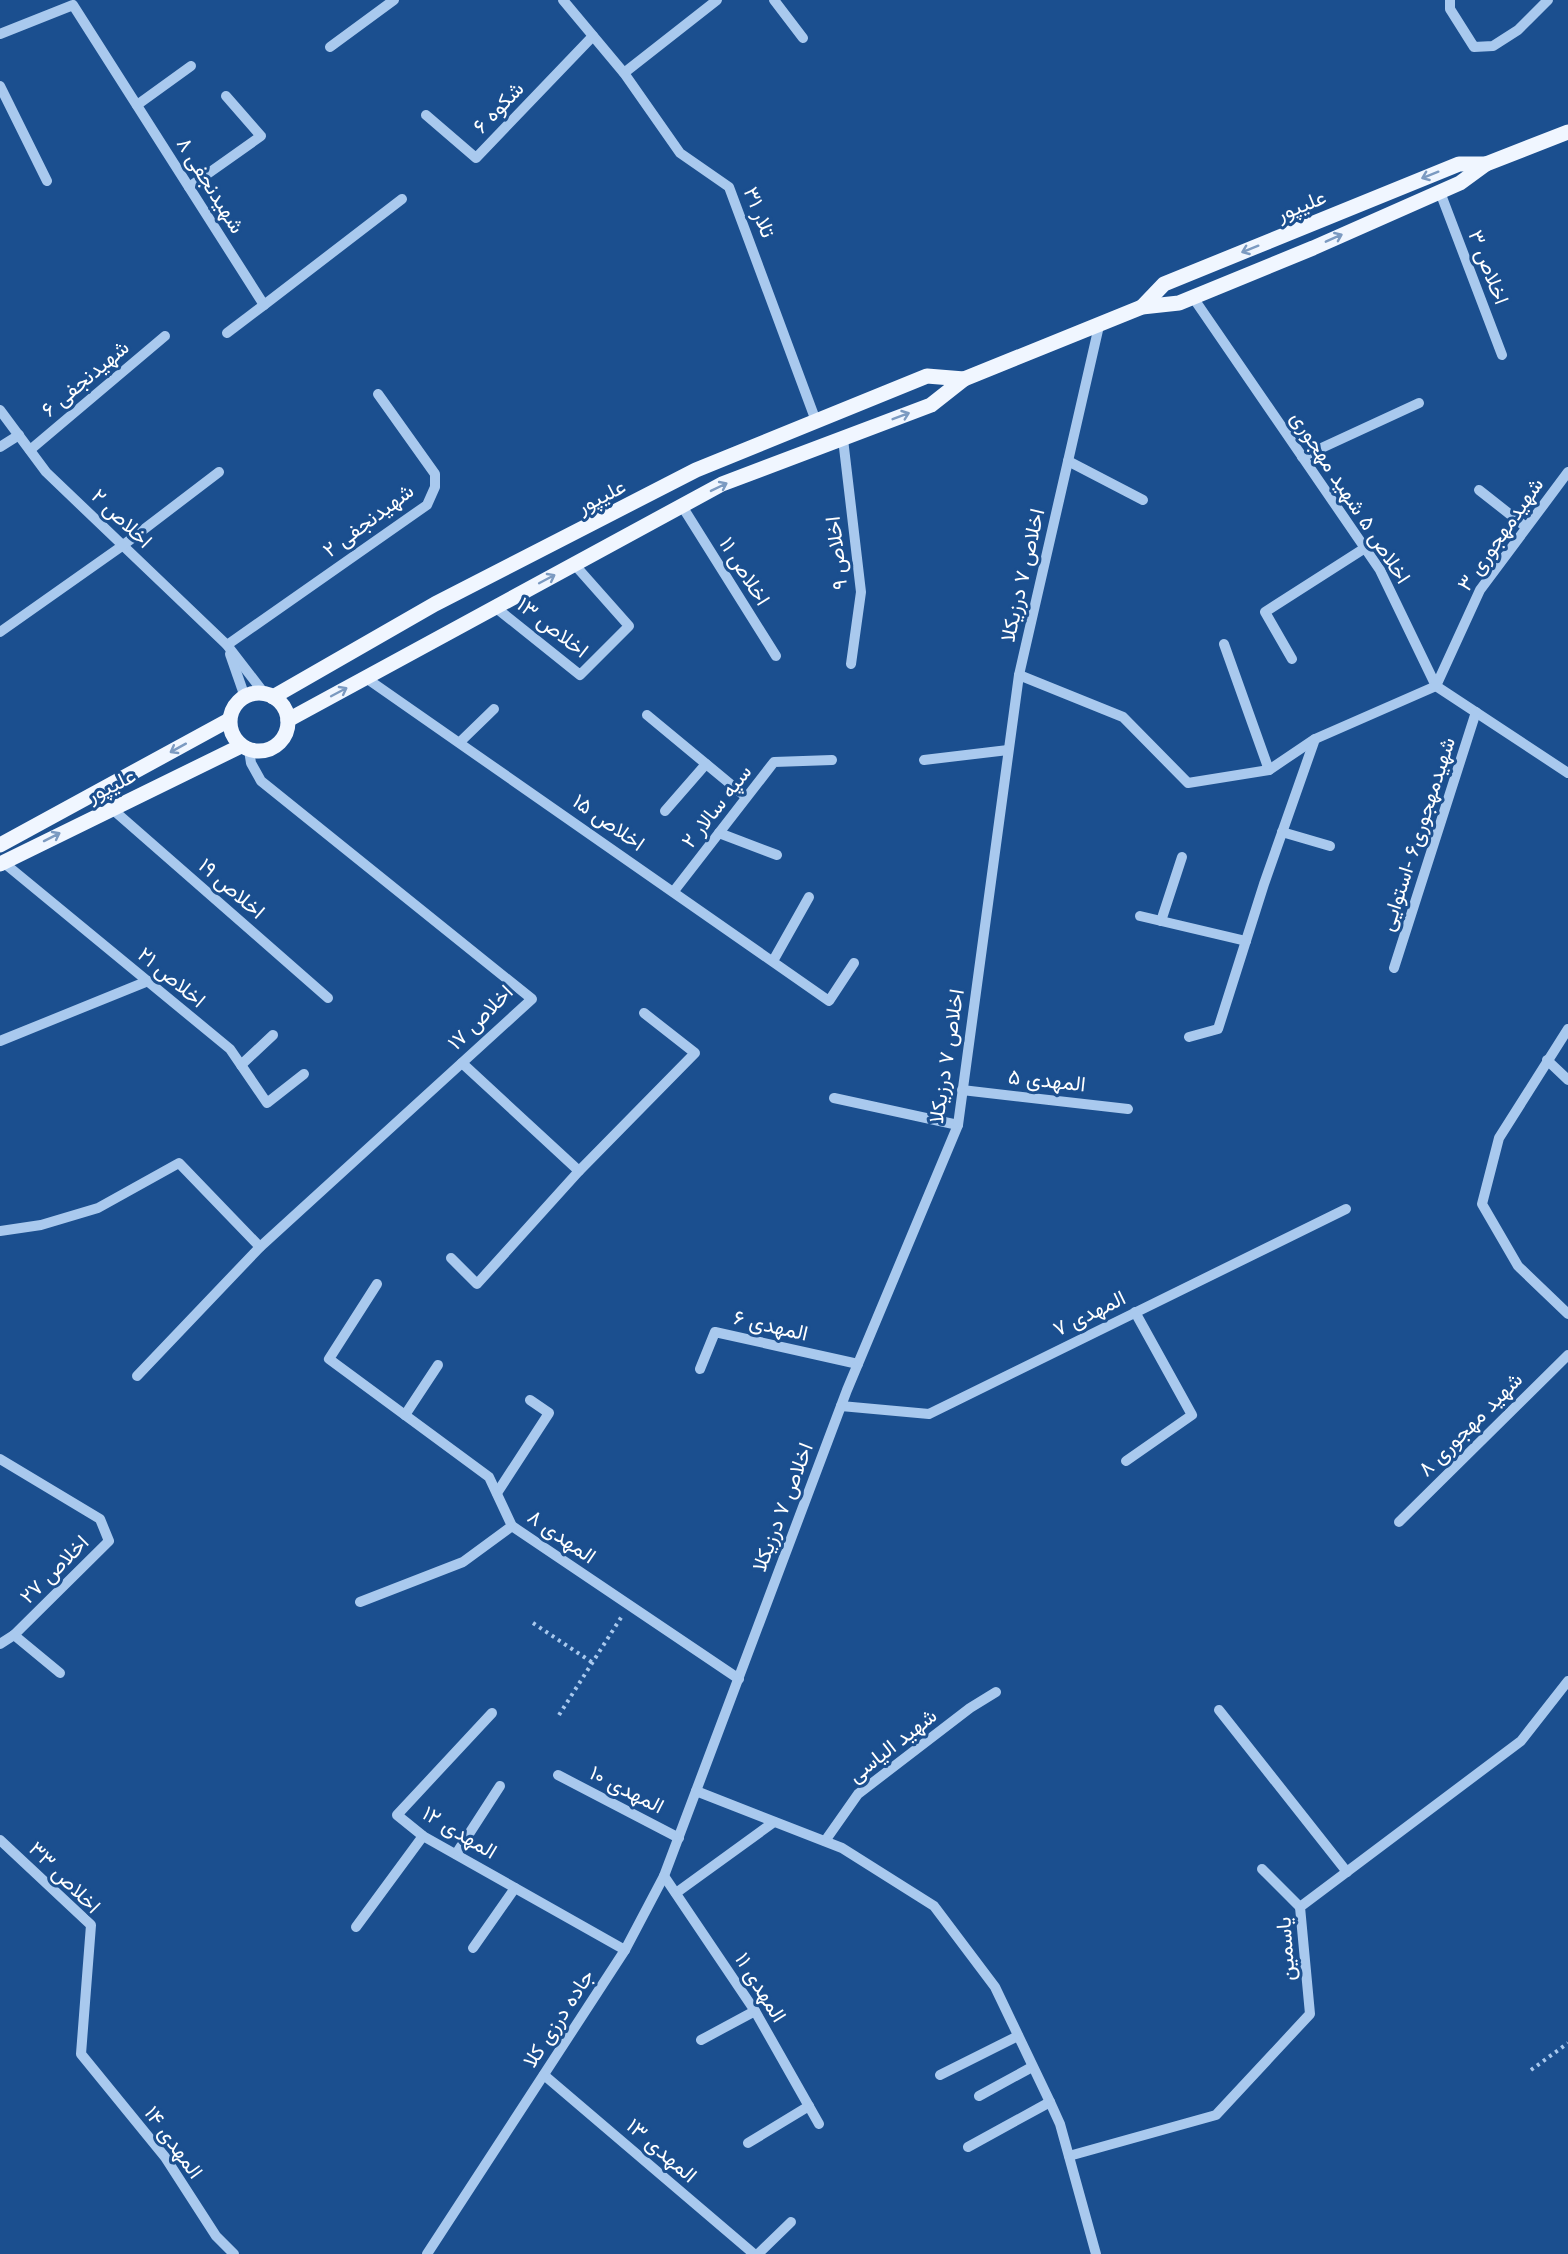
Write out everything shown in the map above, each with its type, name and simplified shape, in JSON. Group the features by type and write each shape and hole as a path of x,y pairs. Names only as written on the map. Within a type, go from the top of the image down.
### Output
{"main road":[{"name":"علیپور","path":"288,720 722,484 931,405 964,380 1142,307 1179,303 1313,248 1460,183 1486,165 1568,132"},
{"name":"علیپور","path":"1142,307 1164,284 1459,164 1486,165"},
{"name":"علیپور","path":"268,695 435,604 696,470 927,376 964,380"},
{"path":"268,695 286,711 288,720 283,739 268,750 245,748 230,730 229,720 237,703 245,697 268,695"},
{"name":"علیپور","path":"0,845 229,720"},
{"name":"علیپور","path":"2,863 111,808 245,748"}],"street":[{"path":"330,47 394,0"},
{"name":"تلار ۳۱","path":"563,0 624,73 680,153 729,187 816,421"},
{"path":"624,73 717,0"},
{"path":"774,0 803,38"},
{"path":"1450,0 1450,9 1474,47 1493,46 1518,30 1548,0"},
{"name":"شهیدنجفی ۸","path":"0,34 73,6 264,305"},
{"name":"شکوه ۶","path":"426,115 476,158 593,36"},
{"path":"137,105 191,66"},
{"path":"0,86 47,181"},
{"path":"189,187 261,136 226,96"},
{"name":"اخلاص ۳","path":"1440,192 1503,356"},
{"path":"227,333 402,199"},
{"name":"اخلاص ۵ شهید مهجوری","path":"1192,296 1380,570 1436,686"},
{"name":"اخلاص ۷ درزیکلا","path":"696,1791 841,1406 958,1125 1019,675 1099,326"},
{"name":"شهیدنجفی ۶","path":"30,450 165,336"},
{"name":"شهیدنجفی ۲","path":"227,645 427,505 435,487 435,474 378,394"},
{"path":"1302,457 1419,402"},
{"name":"اخلاص ۲","path":"0,410 46,472 227,645 268,695"},
{"path":"0,447 19,435"},
{"name":"اخلاص ۹","path":"843,439 861,592 851,664"},
{"path":"1068,461 1143,500"},
{"path":"0,632 122,546 219,472"},
{"name":"شهیدمهجوری ۳","path":"1436,686 1480,590 1568,472"},
{"path":"1479,490 1526,527"},
{"name":"اخلاص ۱۱","path":"682,506 776,656"},
{"path":"1292,659 1265,612 1365,548"},
{"name":"اخلاص ۱۳","path":"495,607 580,675 629,626 574,564"},
{"path":"1224,644 1269,770"},
{"path":"227,645 245,697"},
{"path":"1019,675 1123,717 1188,783 1269,770 1315,739 1436,686 1568,772"},
{"name":"اخلاص ۱۵","path":"366,678 829,1001 854,963"},
{"path":"460,742 494,709"},
{"name":"شهیدمهجوری۶ -استوایی","path":"1394,968 1476,712"},
{"path":"647,715 746,797"},
{"path":"1190,1037 1218,1029 1315,739"},
{"name":"اخلاص ۱۷","path":"137,1376 260,1247 532,999 261,781 245,748"},
{"path":"924,760 1008,750"},
{"name":"سپه سالار ۲","path":"674,891 774,762 832,760"},
{"path":"665,811 706,764"},
{"name":"اخلاص ۱۹","path":"111,808 328,998"},
{"path":"1282,832 1330,846"},
{"path":"719,833 777,855"},
{"path":"1161,921 1182,857"},
{"name":"اخلاص ۲۱","path":"2,863 230,1049 267,1103 304,1074"},
{"path":"773,961 809,897"},
{"path":"1140,916 1246,940"},
{"path":"0,1041 148,981"},
{"path":"452,1258 477,1284 579,1171 695,1053 644,1012"},
{"path":"1568,1029 1499,1138 1482,1204 1518,1266 1568,1314"},
{"path":"241,1065 273,1035"},
{"path":"1548,1060 1568,1080"},
{"path":"462,1063 579,1171"},
{"name":"المهدی ۵","path":"962,1090 1128,1108"},
{"path":"834,1098 958,1125"},
{"path":"0,1230 41,1225 98,1208 179,1163 260,1247"},
{"name":"المهدی ۷","path":"841,1406 929,1414 1346,1209"},
{"name":"المهدی ۸","path":"377,1284 329,1359 489,1477 512,1527 739,1679"},
{"path":"1126,1461 1192,1415 1135,1312"},
{"name":"المهدی ۶","path":"700,1369 715,1332 858,1364"},
{"name":"شهید مهجوری ۸","path":"1399,1521 1568,1355"},
{"path":"405,1415 438,1365"},
{"path":"496,1493 549,1413 530,1400"},
{"name":"اخلاص ۲۷","path":"0,1459 100,1519 109,1541 14,1635 0,1644"},
{"path":"360,1602 463,1562 512,1527"},
{"path":"14,1635 60,1673"},
{"name":"یاسمین","path":"1069,2156 1216,2115 1310,2014 1299,1907 1521,1741 1568,1681"},
{"name":"شهید الیاسی","path":"825,1841 858,1794 970,1708 996,1692"},
{"path":"1218,1710 1347,1872"},
{"name":"المهدی ۱۲","path":"492,1713 397,1815 423,1836 626,1950"},
{"name":"المهدی ۱۰","path":"558,1775 679,1838"},
{"path":"456,1854 500,1786"},
{"path":"696,1791 842,1848 934,1906 995,1988 1050,2103 1069,2156 1096,2254"},
{"name":"جاده درزی کلا","path":"427,2254 626,1950 664,1876 696,1791"},
{"path":"676,1893 774,1822"},
{"path":"356,1927 423,1836"},
{"name":"اخلاص ۳۳","path":"0,1840 91,1925 81,2054"},
{"path":"1262,1869 1299,1907"},
{"name":"المهدی ۱۱","path":"664,1876 756,2011 819,2124"},
{"path":"473,1948 515,1888"},
{"path":"701,2040 756,2011"},
{"path":"940,2075 1018,2036"},
{"name":"المهدی ۱۴","path":"81,2054 165,2157 216,2236 234,2254"},
{"path":"979,2096 1032,2067"},
{"name":"المهدی ۱۳","path":"544,2075 756,2254 791,2222"},
{"path":"968,2146 1050,2103"},
{"path":"748,2143 809,2106"}],"path":[{"path":"560,1714 629,1605"},
{"path":"533,1623 593,1663"},
{"path":"1531,2070 1568,2043"}]}
